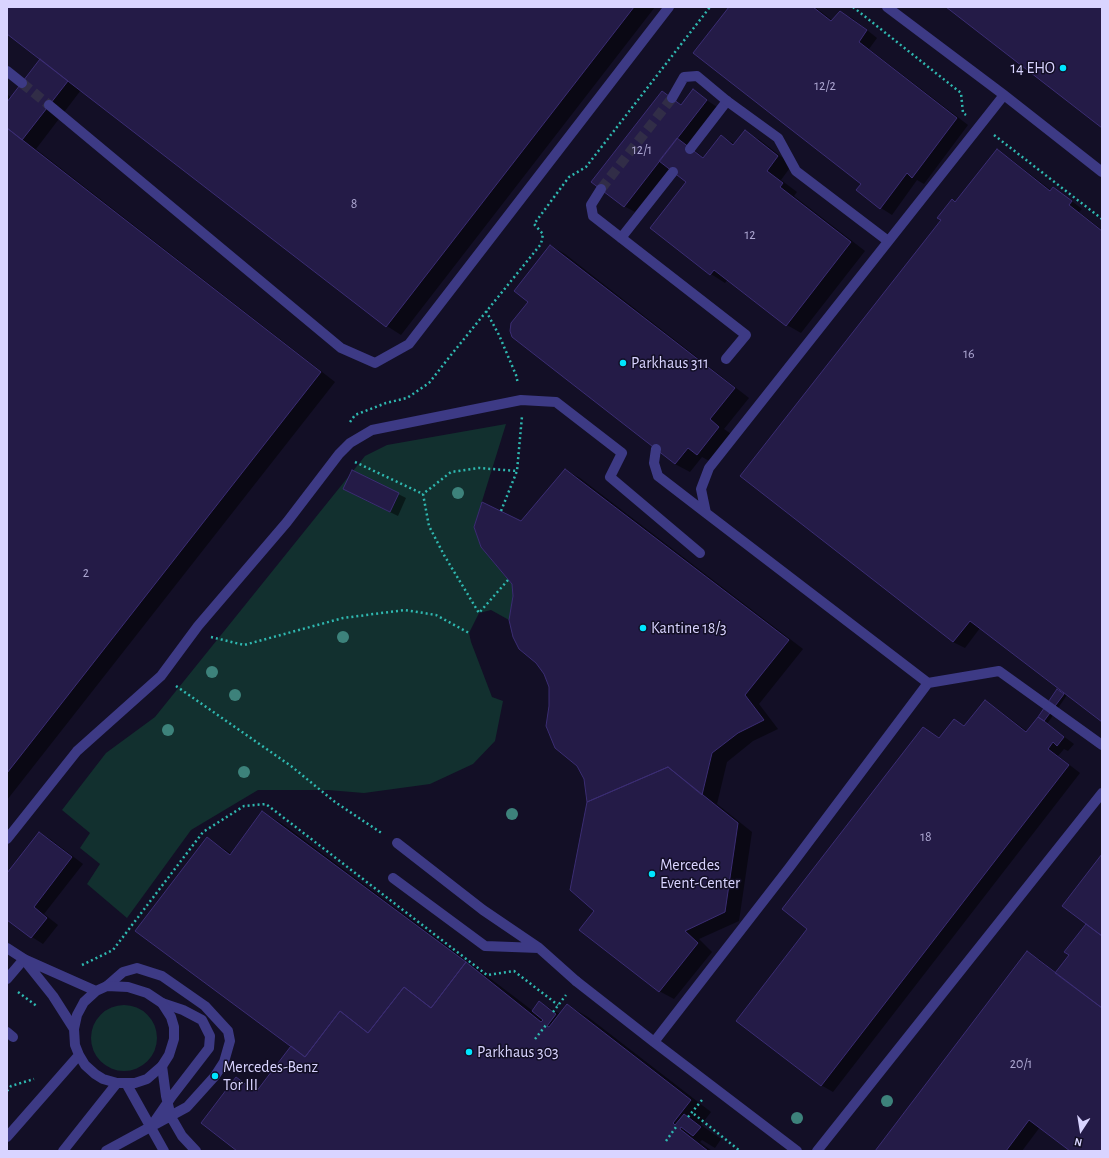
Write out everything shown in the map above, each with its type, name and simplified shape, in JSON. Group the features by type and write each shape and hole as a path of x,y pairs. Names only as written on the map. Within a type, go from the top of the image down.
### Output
{"street":[{"path":"49,105 341,348 376,363 409,344 669,7"},
{"path":"887,7 1004,95 1102,172"},
{"path":"7,71 22,83"},
{"path":"672,98 684,77 697,76 727,102 778,138 796,171 888,241"},
{"path":"706,513 701,489 709,468 1004,95"},
{"path":"690,149 727,102"},
{"path":"621,238 673,172"},
{"path":"601,189 591,205 593,216 746,335 726,359"},
{"path":"7,839 77,752 161,676 198,626 287,522 339,454 350,443 372,430 521,400 556,402 622,454 610,477 700,553"},
{"path":"656,449 654,463 658,476 928,683"},
{"path":"654,1042 790,868 928,683 999,671 1102,745"},
{"path":"816,1151 1102,793"},
{"path":"397,843 483,910 539,948 576,981 797,1151"},
{"path":"393,878 485,946 539,948"},
{"path":"9,949 24,959 96,991"},
{"path":"10,983 24,959"},
{"path":"24,959 53,996 74,1029"},
{"path":"106,1151 151,1128 187,1107 215,1076 224,1062 230,1041 228,1031 205,1006 162,976 137,968 123,972 107,986 96,991 84,1002 77,1015 74,1029 75,1045 78,1055 84,1064 103,1079 121,1083 147,1079 162,1066 169,1055 174,1039 174,1028 171,1017 162,1003"},
{"path":"107,986 128,987 147,993 162,1003 183,1010 202,1020 210,1036 209,1048 151,1128"},
{"path":"7,1137 78,1055"},
{"path":"162,1066 170,1100 171,1117 182,1136 196,1151"},
{"path":"121,1083 151,1128 164,1151"},
{"path":"66,1149 121,1083"}],"path":[{"path":"386,403 407,398 429,383 541,244 544,234 534,224 569,177 586,167 710,7"},
{"path":"486,311 499,335 516,375 521,400 522,417 517,471 501,511"},
{"path":"339,454 423,494"},
{"path":"423,494 451,472 479,468 517,471"},
{"path":"423,494 429,526 444,555 479,613 508,580"},
{"path":"198,626 210,637 244,645 343,618 405,610 436,615 469,633"},
{"path":"161,676 291,766 335,802 397,843"},
{"path":"67,979 80,966 113,950 203,832 244,806 266,804 487,975 514,971 558,1005"},
{"path":"10,983 42,1010"},
{"path":"535,1039 546,1024"},
{"path":"7,1091 11,1086 38,1078"},
{"path":"688,1117 712,1086"},
{"path":"694,1114 740,1151"},
{"path":"666,1141 676,1127"}],"green space":[{"path":"506,424 474,527 481,547 512,584 513,596 509,620 491,610 479,613 469,633 492,697 503,701 495,741 473,764 430,784 364,793 328,790 258,790 191,830 127,918 87,884 100,864 80,848 90,833 62,810 106,753 155,717 365,456 387,445"},
{"path":"117,1005 131,1005 143,1010 152,1019 157,1031 155,1051 148,1062 131,1071 117,1071 105,1066 96,1057 91,1045 91,1031 96,1019 105,1010"}],"building":[{"path":"7,7 634,7 386,327 7,34"},
{"path":"729,7 813,7 831,21 840,11 867,30 859,42 957,118 912,178 907,173 880,209 856,190 861,184 693,53"},
{"name":"14 EHO","path":"946,7 1102,7 1102,128"},
{"path":"40,59 68,81 22,140 7,128 7,102"},
{"path":"693,89 707,100 624,207 591,182 662,91 681,105"},
{"path":"7,128 321,372 7,773"},
{"path":"745,130 778,156 767,171 783,183 780,187 851,242 786,326 714,270 710,275 650,228 686,182 659,161 677,138 703,158 721,135 733,145"},
{"path":"997,149 1050,191 1053,187 1072,201 1069,205 1102,231 1102,722 970,621 953,642 740,476 941,220 937,218 952,199 955,202"},
{"name":"Parkhaus 311","path":"550,245 735,388 710,419 719,427 697,455 688,448 675,464 512,337 510,331 511,323 528,302 514,291"},
{"name":"Kantine 18/3","path":"565,469 789,640 745,695 764,720 738,733 712,753 702,795 668,767 587,802 584,779 577,766 555,748 546,726 549,706 549,687 544,674 536,663 519,649 513,637 509,620 513,596 512,584 481,547 474,527 482,502 521,521"},
{"path":"352,470 399,493 390,512 343,489"},
{"path":"1057,689 1064,694 1044,721 1038,717"},
{"path":"985,700 1026,732 1038,717 1044,721 1064,737 1057,746 1053,742 1048,749 1069,765 821,1086 736,1021 807,929 782,909 923,727 939,738 954,719 964,726"},
{"name":"Mercedes Event-Center","path":"668,767 738,823 725,912 685,931 698,943 659,992 579,930 594,911 570,890 587,802"},
{"path":"262,811 466,962 431,1008 404,987 368,1033 340,1011 305,1057 135,931 207,837 230,855"},
{"path":"39,832 72,857 34,907 47,918 31,938 7,920 7,873"},
{"path":"1102,854 1102,936 1062,906"},
{"path":"1086,924 1102,936 1102,1008 1055,973 1069,955 1064,952"},
{"path":"1027,951 1102,1008 1102,1151 1070,1151 1029,1120 1006,1151 875,1151"},
{"name":"Parkhaus 303","path":"466,962 541,1022 543,1020 532,1011 539,1001 556,1014 547,1026 549,1027 567,1004 691,1100 673,1123 675,1125 684,1114 701,1127 693,1136 681,1127 680,1129 708,1151 237,1151 201,1123 236,1077 256,1092 291,1046 305,1057 340,1011 368,1033 404,987 431,1008"}],"tunnel":[{"path":"22,83 49,105"},
{"path":"601,189 672,98"}],"place":[{"name":"14 EHO","path":"1063,68"},
{"name":"Parkhaus 311","path":"623,363"},
{"name":"Kantine 18/3","path":"643,628"},
{"name":"Mercedes Event-Center","path":"652,874"},
{"name":"Parkhaus 303","path":"469,1052"},
{"name":"Mercedes-Benz Tor III","path":"215,1076"}]}
